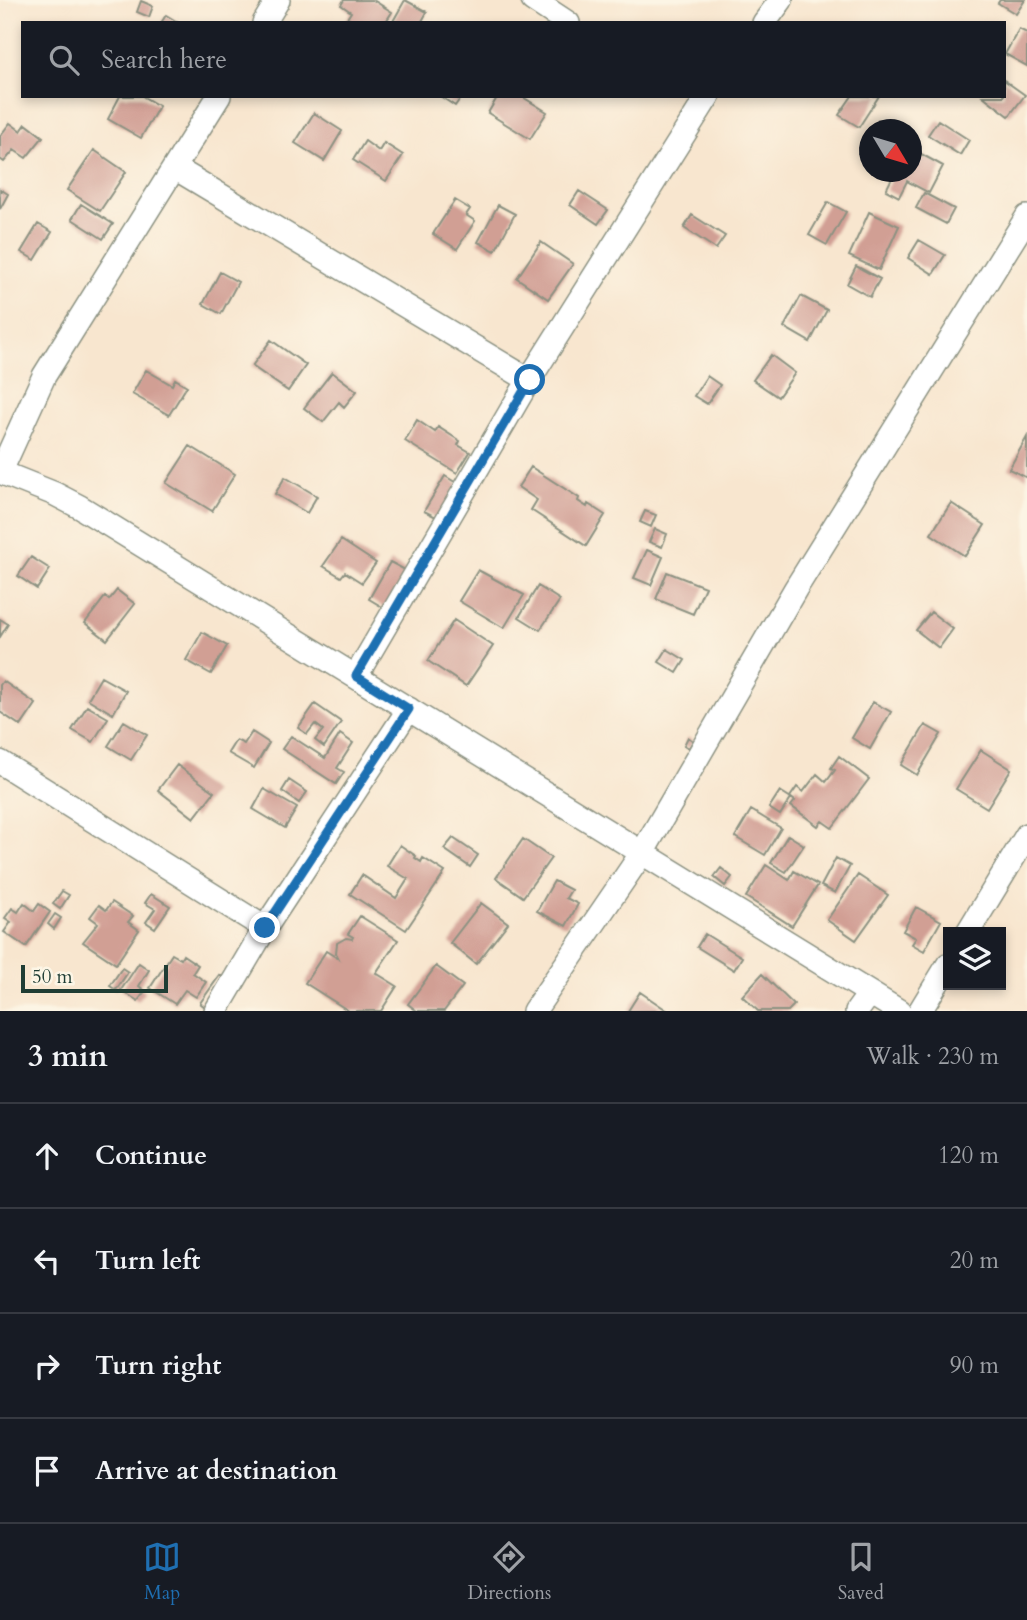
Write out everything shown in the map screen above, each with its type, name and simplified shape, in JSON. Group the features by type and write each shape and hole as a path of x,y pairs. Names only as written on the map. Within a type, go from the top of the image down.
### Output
{"street":[{"path":"265,21 278,0"},
{"path":"533,0 565,21"},
{"path":"765,21 781,0"},
{"path":"218,98 44,376 0,472 80,507 642,853 863,1002 898,1011"},
{"path":"356,676 697,100"},
{"path":"175,168 530,380"},
{"path":"534,1011 642,853 796,588 1027,217"},
{"path":"216,1011 265,928 409,709"},
{"path":"0,762 265,928"},
{"path":"971,927 1027,835"},
{"path":"920,1011 943,973"}],"building":[{"path":"344,0 373,0 392,12 386,21 345,21 351,12 341,5"},
{"path":"405,0 427,12 422,21 393,21"},
{"path":"1000,0 1025,0 1016,14 998,3"},
{"path":"141,1 153,6 149,17 137,12"},
{"path":"166,15 176,21 162,21"},
{"path":"1019,29 1027,33 1027,66 1006,52"},
{"path":"1006,81 1025,95 1009,116 986,98 1006,98"},
{"path":"119,98 145,98 159,106 141,138 108,119"},
{"path":"443,98 461,98 455,106"},
{"path":"497,98 524,98 547,112 530,139 488,113"},
{"path":"851,98 878,98 864,119 859,119 859,127 839,115"},
{"path":"314,113 342,131 324,161 295,143"},
{"path":"938,120 969,140 960,155 928,135"},
{"path":"10,123 21,131 26,124 43,137 26,158 14,150 4,162 0,159 0,136"},
{"path":"365,141 379,151 384,143 403,155 386,181 353,160"},
{"path":"94,150 126,172 100,211 67,190"},
{"path":"922,154 943,166 929,193 909,182 922,182"},
{"path":"890,182 906,182 899,197 886,190"},
{"path":"0,189 8,194 0,209"},
{"path":"579,191 608,210 598,224 570,205"},
{"path":"924,193 954,209 946,224 916,208"},
{"path":"455,200 470,209 466,215 475,221 457,249 433,234"},
{"path":"828,202 846,212 827,245 809,235"},
{"path":"81,204 113,224 103,239 72,219"},
{"path":"498,205 515,214 495,251 478,242"},
{"path":"869,212 899,226 879,270 849,256"},
{"path":"692,215 725,236 716,249 684,228"},
{"path":"38,224 52,232 35,260 21,252"},
{"path":"919,240 945,255 933,274 908,258"},
{"path":"541,242 573,264 548,299 517,278"},
{"path":"856,266 880,279 870,297 847,284"},
{"path":"220,272 238,282 221,314 203,304"},
{"path":"801,296 827,310 810,342 784,327"},
{"path":"271,340 306,365 288,391 252,366"},
{"path":"771,355 795,373 778,397 753,380"},
{"path":"146,370 172,385 175,379 187,386 169,415 132,394"},
{"path":"332,372 357,391 344,407 339,402 323,422 304,408"},
{"path":"707,376 720,385 707,404 694,396"},
{"path":"417,420 435,432 438,427 460,441 458,445 470,452 457,473 405,441"},
{"path":"1027,437 1027,478 1009,469"},
{"path":"190,446 235,474 212,511 166,483"},
{"path":"531,467 579,498 578,501 587,507 588,504 605,515 586,546 531,510 537,500 518,487"},
{"path":"445,476 458,484 438,518 424,511"},
{"path":"285,477 317,496 307,513 275,494"},
{"path":"951,503 985,525 965,556 931,534"},
{"path":"645,511 656,515 651,527 640,522"},
{"path":"655,529 667,534 662,547 649,542"},
{"path":"341,540 376,563 362,583 345,572 341,577 323,566"},
{"path":"647,550 663,557 651,585 634,578"},
{"path":"31,557 50,569 37,589 18,576"},
{"path":"390,562 407,571 386,609 369,599"},
{"path":"478,570 524,595 504,628 459,601"},
{"path":"667,572 705,587 693,614 656,599"},
{"path":"538,586 560,600 540,630 519,617"},
{"path":"117,590 135,604 107,640 85,623 105,597 109,600"},
{"path":"931,612 953,629 939,648 916,630"},
{"path":"0,619 8,624 0,637"},
{"path":"454,620 493,646 466,686 428,661"},
{"path":"202,632 227,646 211,674 186,660"},
{"path":"667,649 685,660 677,673 659,662"},
{"path":"101,677 126,691 113,714 88,699"},
{"path":"3,681 36,704 21,726 0,712 0,685"},
{"path":"873,702 891,712 870,749 852,738"},
{"path":"315,704 341,722 324,747 315,740 323,730 315,724 307,734 298,728"},
{"path":"87,706 108,718 93,742 72,730"},
{"path":"124,721 147,735 131,760 108,746"},
{"path":"925,725 941,734 917,775 901,765"},
{"path":"252,732 269,743 254,768 228,753 236,740 244,744"},
{"path":"340,734 353,743 337,768 344,772 336,784 282,749 291,736 325,758"},
{"path":"688,737 693,741 689,748 684,745"},
{"path":"981,750 1011,769 987,808 956,789"},
{"path":"839,756 869,779 832,828 822,821 818,826 791,806 795,801 790,797 797,787 803,792 817,774 826,782 835,770 831,768"},
{"path":"177,765 214,792 194,818 158,790"},
{"path":"289,780 307,792 299,803 282,791"},
{"path":"264,789 297,808 285,828 253,809"},
{"path":"780,791 791,798 780,815 769,808"},
{"path":"751,810 781,828 765,855 735,837"},
{"path":"788,835 804,845 786,872 771,863"},
{"path":"453,838 478,855 470,867 444,849"},
{"path":"523,839 551,858 523,897 496,878"},
{"path":"400,845 421,862 423,858 445,872 406,930 350,894 362,875 396,898 408,879 387,866"},
{"path":"836,858 850,866 835,893 821,886"},
{"path":"766,865 789,880 794,871 818,885 792,926 746,897"},
{"path":"721,868 732,877 725,886 714,877"},
{"path":"858,875 888,895 856,940 827,920"},
{"path":"554,881 571,890 566,898 578,904 566,926 537,911"},
{"path":"62,891 69,895 60,909 53,904"},
{"path":"151,894 170,906 155,928 146,922 155,909 145,903"},
{"path":"112,902 133,916 128,922 139,930 116,964 83,942 98,923 90,917 99,905 106,910"},
{"path":"24,903 34,911 39,904 50,912 26,947 4,932 11,922 5,918 12,908 18,912"},
{"path":"481,903 508,923 476,964 450,943"},
{"path":"916,907 941,921 924,951 912,944 916,938 903,931"},
{"path":"55,914 61,918 54,929 48,924"},
{"path":"360,916 398,940 376,973 397,986 381,1011 349,1011 305,983 326,951 339,959 336,953 337,943 346,938 352,939 348,934"},
{"path":"705,934 742,957 734,970 697,947"},
{"path":"172,954 181,959 183,955 198,965 193,973 206,982 196,997 185,990 175,1004 150,988"},
{"path":"139,963 149,970 139,986 145,991 138,1001 121,990"},
{"path":"436,966 463,986 444,1011 417,1011 408,1004"},
{"path":"122,968 128,972 116,990 110,986"},
{"path":"762,974 794,1005 788,1011 758,1011 742,996"},
{"path":"220,975 230,982 210,1011 200,1003"},
{"path":"640,992 668,1011 628,1011"}],"route":[{"path":"265,928 409,709 356,676 530,380"}]}
